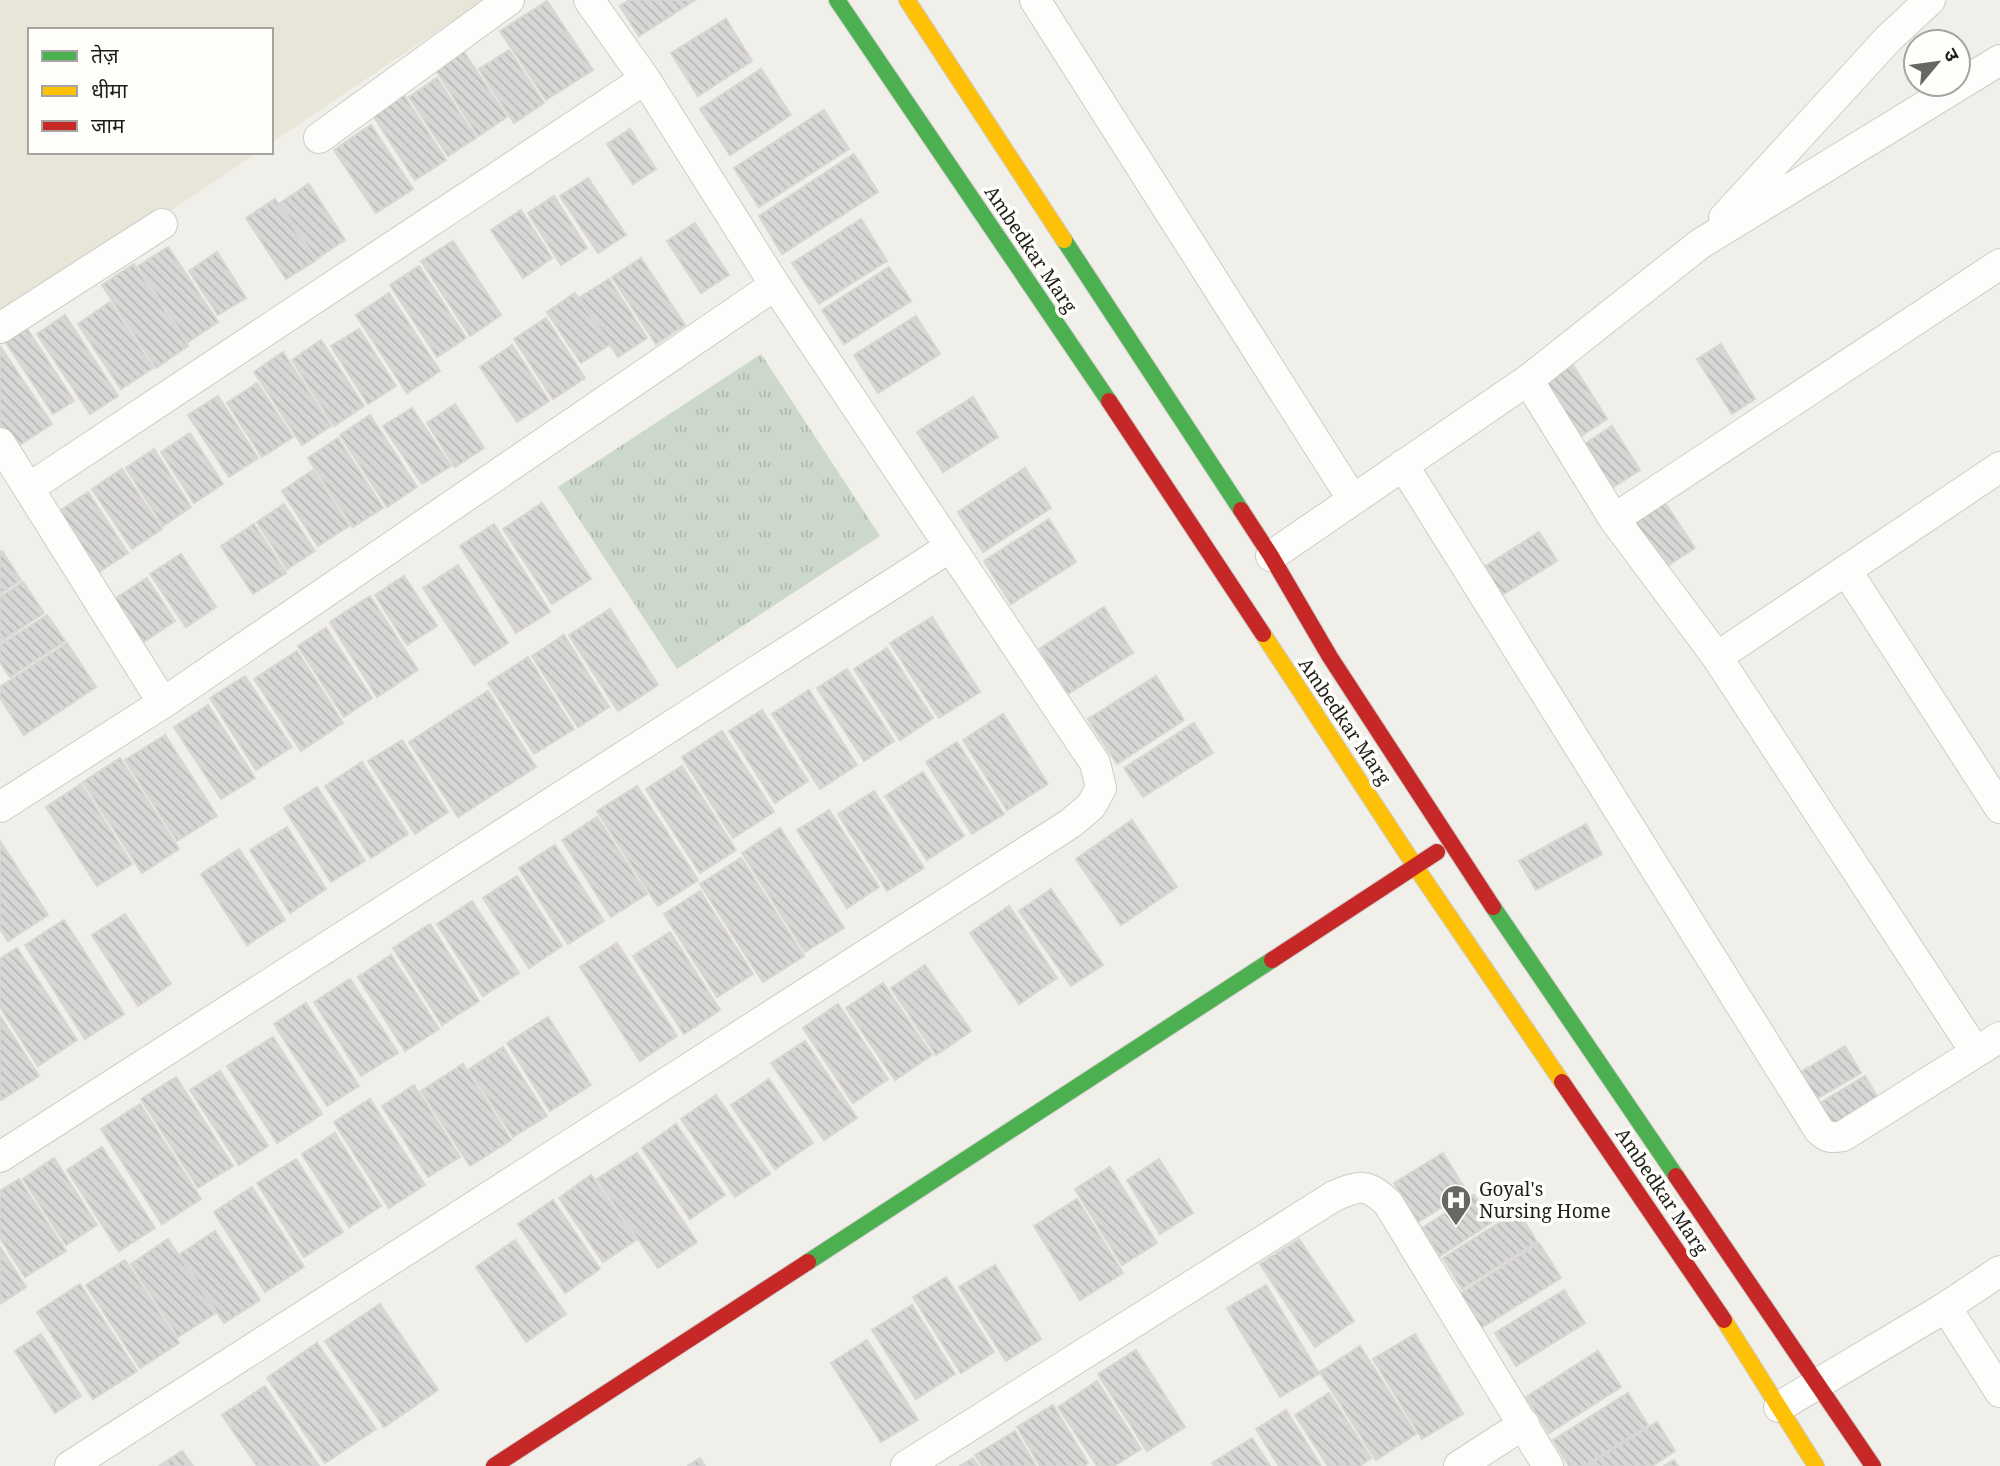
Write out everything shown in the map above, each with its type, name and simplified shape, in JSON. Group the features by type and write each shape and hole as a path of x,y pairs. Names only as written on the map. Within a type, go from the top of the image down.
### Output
{"street":[{"path":"319,138 509,0"},
{"path":"70,1466 1071,823 1091,806 1101,788 1095,763 775,285 645,79 589,0"},
{"name":"Ambedkar Marg","path":"837,0 1144,453 1415,866 1717,1310 1816,1466"},
{"name":"Ambedkar Marg","path":"906,0 1271,556 1329,657 1450,844 1873,1466"},
{"path":"1035,0 1353,500"},
{"path":"1700,244 1888,39 1930,0"},
{"path":"1271,556 1528,380 1700,244 2000,60"},
{"path":"29,488 645,79"},
{"path":"0,328 162,224"},
{"path":"1614,519 2000,264"},
{"path":"0,807 163,704 775,285"},
{"path":"1403,465 1825,1136 1843,1136 1988,1044 1717,657 1614,519 1528,380"},
{"path":"0,443 163,704"},
{"path":"1717,657 1846,569 1999,471"},
{"path":"0,1157 950,547"},
{"path":"1846,569 2000,808"},
{"path":"494,1466 1450,844"},
{"path":"906,1466 1334,1196 1357,1187 1372,1188 1388,1203 1548,1466"},
{"path":"1779,1407 1946,1307 2000,1271"},
{"path":"1946,1307 2000,1392"},
{"path":"1459,1466 1524,1424"}],"shaded area":[{"path":"0,0 484,0 273,142 273,28 28,28 28,154 255,154 0,326"}],"green space":[{"path":"761,354 880,536 677,669 558,487"}],"building":[{"path":"629,0 695,0 639,36 620,6"},
{"path":"547,1 593,70 546,100 500,31"},
{"path":"726,19 752,61 698,96 671,53"},
{"path":"460,46 507,117 478,136 432,64"},
{"path":"509,50 544,103 514,123 479,69"},
{"path":"761,69 791,115 730,155 700,109"},
{"path":"437,78 476,138 448,156 409,97"},
{"path":"400,89 446,160 415,180 369,109"},
{"path":"824,110 849,149 759,207 734,168"},
{"path":"371,125 413,189 376,213 334,150"},
{"path":"630,129 656,169 633,184 607,144"},
{"path":"854,154 878,192 782,254 759,216"},
{"path":"588,178 626,235 598,253 560,196"},
{"path":"309,184 345,240 316,259 280,203"},
{"path":"554,196 587,248 561,265 528,213"},
{"path":"275,199 315,261 286,279 246,218"},
{"path":"521,210 552,258 523,278 491,230"},
{"path":"861,219 887,261 819,304 792,263"},
{"path":"695,223 729,275 701,293 667,241"},
{"path":"453,241 501,315 470,336 421,261"},
{"path":"168,247 218,322 188,342 138,266"},
{"path":"217,252 246,298 218,315 189,271"},
{"path":"641,258 685,325 656,344 612,277"},
{"path":"134,264 188,346 156,368 102,285"},
{"path":"419,266 466,338 437,357 390,285"},
{"path":"889,267 911,301 844,344 822,310"},
{"path":"609,279 647,338 618,357 580,297"},
{"path":"389,293 440,371 407,393 356,315"},
{"path":"575,293 609,345 581,363 547,312"},
{"path":"110,302 153,368 121,389 78,324"},
{"path":"65,315 118,396 90,414 37,334"},
{"path":"916,316 940,354 878,393 854,355"},
{"path":"546,318 585,378 553,399 514,339"},
{"path":"26,327 74,401 53,414 5,341"},
{"path":"359,329 396,386 368,404 331,346"},
{"path":"321,340 364,406 334,426 292,360"},
{"path":"1721,344 1755,399 1732,414 1697,359"},
{"path":"512,345 549,401 517,422 480,367"},
{"path":"0,346 52,424 10,451 0,435"},
{"path":"283,352 331,426 302,445 254,372"},
{"path":"1573,365 1607,419 1575,440 1540,386"},
{"path":"257,383 293,437 262,457 227,403"},
{"path":"218,396 258,458 229,477 188,415"},
{"path":"973,397 998,437 943,472 917,432"},
{"path":"455,404 484,448 455,467 427,423"},
{"path":"412,408 451,466 422,484 383,426"},
{"path":"370,415 417,487 387,507 340,435"},
{"path":"1612,426 1640,470 1612,488 1583,445"},
{"path":"190,433 223,484 194,503 161,452"},
{"path":"338,438 383,508 353,527 308,458"},
{"path":"154,449 191,507 163,526 126,468"},
{"path":"1025,468 1051,508 983,552 958,512"},
{"path":"122,469 162,529 132,549 92,489"},
{"path":"313,470 349,526 318,546 282,491"},
{"path":"88,492 128,553 88,579 48,519"},
{"path":"1661,497 1695,548 1664,568 1630,517"},
{"path":"542,503 591,579 552,604 503,529"},
{"path":"284,504 315,551 287,569 257,522"},
{"path":"1049,519 1076,562 1011,604 984,561"},
{"path":"254,524 286,573 253,594 221,546"},
{"path":"494,524 550,612 516,633 460,546"},
{"path":"1539,532 1557,561 1499,597 1481,569"},
{"path":"2,551 21,580 0,594 0,552"},
{"path":"181,554 216,607 186,627 150,574"},
{"path":"458,565 508,643 474,665 423,588"},
{"path":"404,576 437,626 407,645 375,595"},
{"path":"147,578 175,621 142,643 113,600"},
{"path":"23,582 44,613 0,642 0,597"},
{"path":"370,596 418,670 377,697 330,622"},
{"path":"1104,607 1133,653 1068,694 1039,649"},
{"path":"610,609 658,685 618,711 569,635"},
{"path":"47,615 65,641 10,677 0,662 0,645"},
{"path":"932,617 980,692 939,718 890,643"},
{"path":"326,628 372,698 344,717 298,646"},
{"path":"564,635 609,707 578,727 532,656"},
{"path":"67,643 96,687 24,735 0,698 0,687"},
{"path":"887,648 933,718 900,740 854,669"},
{"path":"297,651 343,723 301,751 254,679"},
{"path":"528,657 574,729 534,754 488,683"},
{"path":"847,669 894,741 864,761 817,688"},
{"path":"245,676 292,747 256,770 210,698"},
{"path":"1156,676 1184,720 1117,764 1088,719"},
{"path":"809,690 857,765 820,789 772,714"},
{"path":"488,691 536,767 458,817 409,742"},
{"path":"208,705 255,778 221,799 174,727"},
{"path":"762,710 808,781 775,803 729,731"},
{"path":"1003,714 1048,784 1007,810 963,740"},
{"path":"1194,723 1213,753 1143,797 1124,768"},
{"path":"722,731 774,812 733,838 682,757"},
{"path":"165,735 217,816 177,841 125,760"},
{"path":"402,740 448,812 415,834 368,761"},
{"path":"957,742 1004,814 972,834 926,762"},
{"path":"120,758 179,849 142,873 83,782"},
{"path":"362,762 408,834 371,858 325,786"},
{"path":"682,766 736,850 700,873 646,789"},
{"path":"923,772 964,836 927,860 885,796"},
{"path":"81,784 132,864 97,886 46,807"},
{"path":"637,786 698,880 658,906 597,811"},
{"path":"317,787 365,861 331,882 284,808"},
{"path":"874,791 924,868 887,891 838,814"},
{"path":"829,810 879,887 847,908 797,830"},
{"path":"597,817 647,894 611,917 562,840"},
{"path":"1132,820 1177,887 1121,925 1076,859"},
{"path":"1586,824 1602,854 1536,890 1519,861"},
{"path":"287,827 326,889 290,913 250,850"},
{"path":"780,828 844,928 805,952 742,853"},
{"path":"0,841 48,915 8,941 0,929"},
{"path":"555,845 604,921 568,944 519,868"},
{"path":"239,849 285,920 247,945 201,874"},
{"path":"741,858 804,956 763,982 700,884"},
{"path":"517,876 562,946 529,968 483,898"},
{"path":"1051,889 1103,965 1071,986 1019,911"},
{"path":"700,891 753,974 717,997 664,914"},
{"path":"472,901 519,973 483,996 437,924"},
{"path":"1009,906 1057,978 1019,1004 970,933"},
{"path":"125,914 171,984 138,1006 92,935"},
{"path":"64,920 124,1014 85,1039 25,945"},
{"path":"430,924 479,1001 442,1025 393,948"},
{"path":"670,932 720,1010 684,1034 633,956"},
{"path":"617,943 677,1036 640,1061 580,967"},
{"path":"17,948 77,1040 38,1066 0,1007 0,959"},
{"path":"391,955 439,1029 405,1051 358,977"},
{"path":"925,965 971,1031 936,1055 891,988"},
{"path":"350,979 398,1053 361,1076 314,1002"},
{"path":"883,983 932,1055 895,1080 846,1008"},
{"path":"306,1003 359,1086 327,1106 274,1024"},
{"path":"838,1004 888,1079 853,1103 803,1028"},
{"path":"0,1016 39,1076 1,1100 0,1098"},
{"path":"548,1017 591,1085 550,1111 507,1043"},
{"path":"273,1037 322,1114 277,1143 227,1066"},
{"path":"805,1041 857,1118 824,1140 771,1063"},
{"path":"1845,1046 1861,1073 1808,1104 1792,1077"},
{"path":"503,1047 547,1116 513,1137 469,1069"},
{"path":"463,1064 511,1140 470,1166 421,1091"},
{"path":"220,1071 268,1146 239,1165 190,1090"},
{"path":"1865,1076 1884,1108 1833,1134 1812,1108"},
{"path":"176,1077 233,1166 198,1188 141,1099"},
{"path":"769,1079 813,1143 775,1169 731,1105"},
{"path":"414,1085 460,1157 428,1177 382,1106"},
{"path":"716,1095 770,1174 735,1197 681,1119"},
{"path":"370,1099 425,1185 389,1208 334,1122"},
{"path":"140,1104 201,1199 162,1224 101,1129"},
{"path":"676,1124 725,1195 690,1219 642,1148"},
{"path":"335,1133 381,1206 349,1227 302,1154"},
{"path":"102,1147 155,1228 119,1251 67,1170"},
{"path":"637,1153 697,1242 658,1268 597,1179"},
{"path":"1443,1153 1467,1192 1418,1222 1394,1183"},
{"path":"54,1158 97,1225 66,1245 23,1179"},
{"path":"296,1159 343,1232 304,1257 257,1183"},
{"path":"1159,1159 1193,1213 1160,1234 1127,1180"},
{"path":"1110,1167 1157,1243 1122,1265 1075,1189"},
{"path":"591,1175 636,1240 603,1262 559,1198"},
{"path":"19,1179 66,1251 25,1277 0,1238 0,1191"},
{"path":"252,1187 304,1267 265,1292 214,1212"},
{"path":"1474,1195 1491,1223 1440,1256 1422,1228"},
{"path":"1077,1199 1123,1273 1080,1300 1034,1226"},
{"path":"553,1200 600,1269 565,1293 518,1224"},
{"path":"1518,1211 1537,1242 1462,1289 1443,1258"},
{"path":"215,1231 260,1300 224,1323 180,1254"},
{"path":"168,1239 216,1313 178,1337 131,1264"},
{"path":"1299,1239 1354,1321 1315,1347 1260,1264"},
{"path":"515,1240 566,1314 526,1342 476,1267"},
{"path":"1539,1243 1561,1278 1476,1331 1455,1297"},
{"path":"0,1247 26,1287 0,1304"},
{"path":"125,1260 179,1343 140,1368 86,1285"},
{"path":"995,1265 1041,1339 1006,1361 959,1287"},
{"path":"946,1277 994,1352 961,1373 913,1297"},
{"path":"80,1284 137,1371 93,1399 37,1312"},
{"path":"1266,1285 1319,1374 1280,1397 1227,1308"},
{"path":"1564,1290 1585,1323 1516,1366 1495,1333"},
{"path":"380,1304 438,1390 384,1427 325,1341"},
{"path":"912,1305 955,1374 916,1399 872,1330"},
{"path":"41,1334 81,1396 55,1413 15,1351"},
{"path":"1415,1334 1463,1414 1422,1439 1373,1359"},
{"path":"867,1340 918,1420 881,1442 831,1363"},
{"path":"317,1343 376,1429 325,1463 267,1378"},
{"path":"1360,1346 1416,1434 1376,1460 1320,1372"},
{"path":"1136,1350 1185,1427 1147,1451 1098,1374"},
{"path":"1598,1351 1621,1387 1549,1433 1526,1397"},
{"path":"1097,1381 1141,1449 1114,1466 1097,1466 1058,1407"},
{"path":"265,1386 319,1466 257,1466 222,1415"},
{"path":"1329,1393 1371,1458 1360,1466 1328,1466 1295,1415"},
{"path":"1628,1393 1648,1425 1584,1466 1569,1466 1553,1440"},
{"path":"1053,1405 1088,1463 1084,1466 1040,1466 1017,1427"},
{"path":"1286,1410 1321,1466 1279,1466 1256,1429"},
{"path":"1657,1422 1675,1451 1652,1466 1587,1466"},
{"path":"1015,1431 1036,1466 982,1466 975,1455"},
{"path":"1252,1438 1270,1466 1214,1466 1212,1463"},
{"path":"182,1451 193,1466 159,1466"},
{"path":"700,1458 705,1466 688,1466"},
{"path":"973,1458 978,1466 960,1466"},
{"path":"1674,1460 1678,1466 1664,1466"}],"traffic: fast":[{"path":"837,0 1109,401"},
{"path":"1064,240 1241,510"},
{"path":"1493,907 1676,1176"},
{"path":"808,1262 1272,960"}],"traffic: slow":[{"path":"907,0 1064,240"},
{"path":"1263,634 1415,866 1562,1082"},
{"path":"1724,1320 1816,1466"}],"traffic: jam":[{"path":"1109,401 1263,634"},
{"path":"1241,510 1330,657 1493,907"},
{"path":"1272,960 1437,852"},
{"path":"1562,1082 1724,1320"},
{"path":"1676,1176 1873,1466"},
{"path":"494,1466 808,1262"}],"place":[{"name":"Goyal's Nursing Home","path":"1456,1227"}]}
